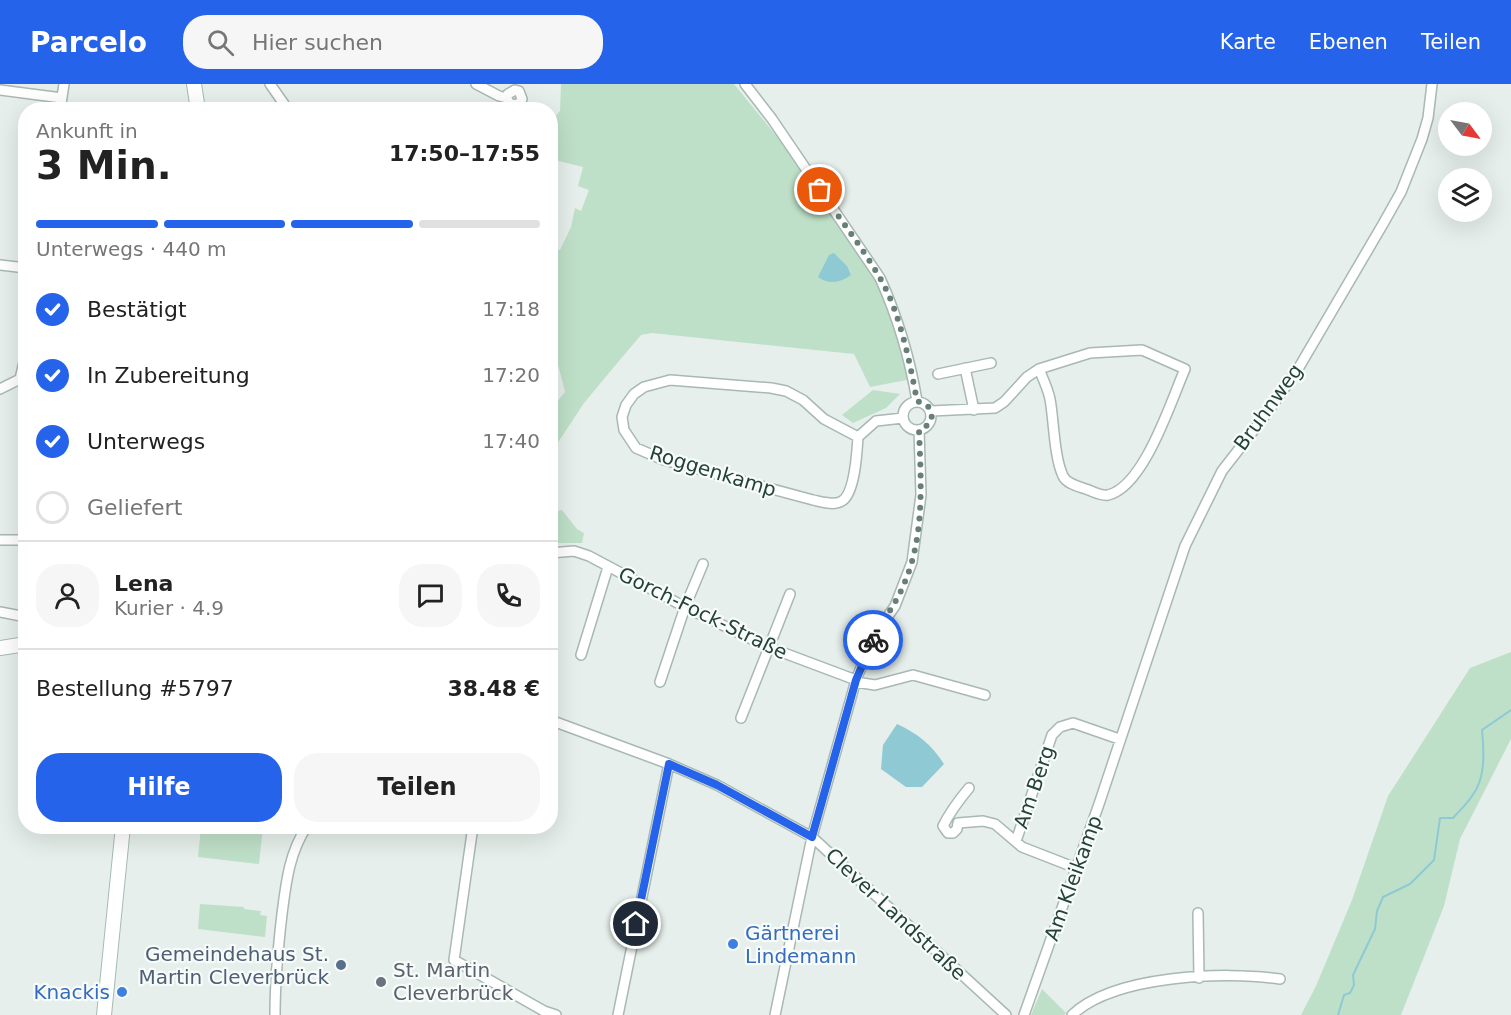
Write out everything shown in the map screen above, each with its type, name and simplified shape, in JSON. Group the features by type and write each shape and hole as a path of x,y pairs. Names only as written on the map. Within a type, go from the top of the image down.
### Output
{"main road":[{"path":"194,84 197,102"},
{"path":"0,648 18,645"},
{"path":"104,1015 122,834"}],"street":[{"path":"61,102 64,84"},
{"path":"270,84 282,102"},
{"path":"476,84 507,98"},
{"path":"745,84 772,119 880,278 891,303 911,365 917,401"},
{"name":"Bruhnweg","path":"1119,739 1185,546 1222,471 1298,369 1401,192 1422,139 1428,118 1432,84"},
{"path":"0,90 62,98"},
{"path":"0,265 18,267"},
{"path":"931,411 995,408 1005,402 1027,378 1039,369 1090,353 1143,350 1185,369 1147,456 1131,482 1108,495 1101,495 1067,482 1063,476 1050,397 1039,369"},
{"path":"938,374 991,363"},
{"path":"965,368 974,410"},
{"name":"Roggenkamp","path":"670,380 733,384 786,391 803,400 824,419 858,437 850,491 843,501 835,504 664,460 636,448 624,430 622,417 626,405 634,394 644,387 670,380"},
{"path":"0,389 18,381"},
{"path":"917,401 928,406 931,411 932,416 928,425 919,430 907,426 903,418 905,408 912,402 917,401"},
{"path":"858,437 876,421 903,418"},
{"path":"775,1015 812,837 856,681 874,636 895,606 912,562 921,495 919,430"},
{"path":"0,540 18,540"},
{"name":"Gorch-Fock-Straße","path":"558,552 574,551 768,647 856,681 875,685 914,675 985,695"},
{"path":"660,682 685,607 703,564"},
{"path":"581,655 609,567"},
{"path":"741,717 790,594"},
{"path":"0,612 18,615"},
{"name":"Clever Landstraße","path":"558,723 669,764 717,785 812,837 1006,1015"},
{"name":"Am Berg","path":"1016,842 1052,735 1060,727 1072,723 1119,739"},
{"name":"Am Kleikamp","path":"1024,1015 1119,739"},
{"path":"618,1015 669,764"},
{"path":"969,788 951,809 954,820 983,821 995,824 1022,847 1076,868"},
{"path":"275,1015 275,975 289,867 302,834"},
{"path":"472,834 454,960 543,1013 556,1015"},
{"path":"1198,913 1199,978"},
{"path":"1072,1015 1083,1005 1116,990 1156,981 1219,975 1280,979"}],"green space":[{"path":"561,84 734,84 841,215 896,317 912,379 870,387 854,354 652,333 641,335 584,403 558,442 558,400 565,392 558,364 558,250 560,250 571,227 575,208 581,211 589,190 578,186 583,167 558,161 558,113"},
{"path":"873,390 900,394 886,408 853,423 842,415"},
{"path":"562,510 577,529 584,533 582,543 558,543 558,511"},
{"path":"1511,652 1511,739 1460,839 1444,906 1401,1015 1301,1015 1316,986 1352,900 1388,796 1470,668"},
{"path":"200,834 262,834 259,864 198,857"},
{"path":"200,904 244,907 244,909 261,911 260,915 267,916 265,937 198,929"},
{"path":"1042,989 1066,1013 1064,1015 1031,1015"}],"water":[{"path":"834,253 847,266 851,275 843,280 830,282 818,277 829,255"},
{"path":"897,724 924,740 944,764 922,787 906,787 881,769 883,745"}],"waterway":[{"path":"1338,1015 1344,995 1350,993 1354,985 1353,975 1375,929 1377,911 1383,897 1410,884 1434,860 1440,818 1453,818 1470,799 1480,781 1483,756 1482,730 1511,710"}],"way so far":[{"path":"820,190 880,278 891,303 911,365 917,401 928,406 932,416 928,425 919,430 921,495 912,562 895,606 873,640"}],"place":[{"name":"Gärtnerei Lindemann","path":"733,944"},
{"name":"Gemeindehaus St. Martin Cleverbrück","path":"341,965"},
{"name":"St. Martin Cleverbrück","path":"381,982"},
{"name":"Knackis","path":"122,992"}],"route":[{"path":"636,924 669,764 717,785 812,837 856,680 873,640"}]}
